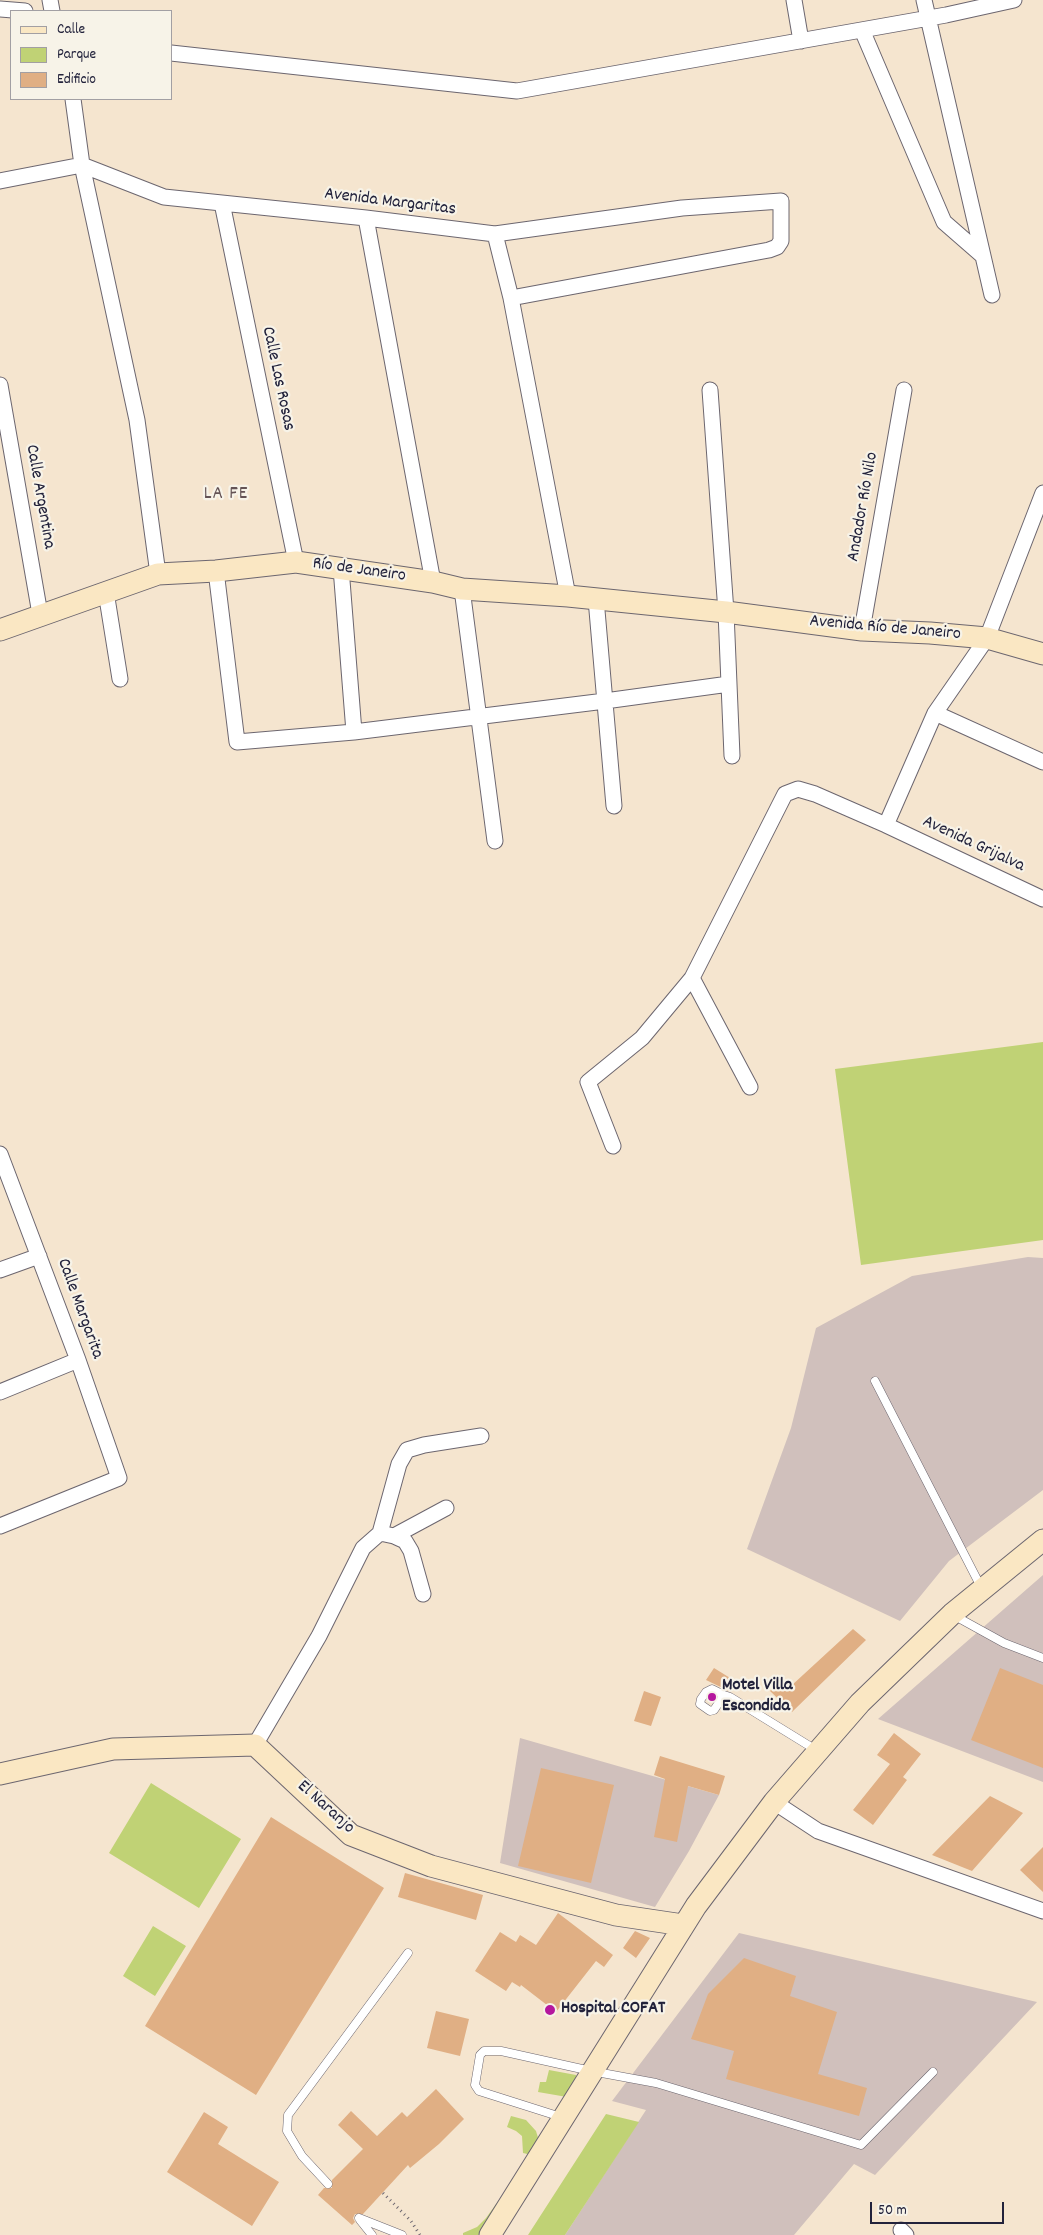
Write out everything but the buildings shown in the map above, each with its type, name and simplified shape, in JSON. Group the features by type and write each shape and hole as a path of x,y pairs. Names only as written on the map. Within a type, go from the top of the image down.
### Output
{"street":[{"path":"794,0 801,41"},
{"path":"924,0 992,295"},
{"path":"172,53 517,91 927,19 1014,0"},
{"path":"0,9 12,10"},
{"path":"862,30 944,222 983,256"},
{"path":"73,100 82,165 137,420 158,574"},
{"path":"0,181 82,165"},
{"name":"Avenida Margaritas","path":"82,165 164,197 366,218 495,234 682,208 781,201 781,241 777,246 769,250 511,298"},
{"name":"Calle Las Rosas","path":"222,204 296,562"},
{"path":"366,218 432,582"},
{"path":"495,234 511,298 568,596"},
{"name":"Calle Argentina","path":"0,385 40,614"},
{"path":"710,390 726,612 732,756"},
{"name":"Andador Río Nilo","path":"862,630 904,390"},
{"path":"886,825 935,713 986,638 1043,493"},
{"name":"Río de Janeiro","path":"0,630 40,614 158,574 216,571 296,562 432,582 462,589 568,596 726,612"},
{"path":"341,568 354,732"},
{"path":"216,571 237,742 354,732 729,684"},
{"path":"462,589 495,841"},
{"path":"106,592 120,678"},
{"path":"596,600 614,806"},
{"name":"Avenida Río de Janeiro","path":"726,612 862,630 986,638 1043,654"},
{"path":"935,713 1043,762"},
{"name":"Avenida Grijalva","path":"613,1146 588,1082 642,1038 692,978 785,794 798,790 815,794 886,825 1043,899"},
{"path":"692,978 750,1087"},
{"name":"Calle Margarita","path":"0,1154 78,1360 119,1478 0,1526"},
{"path":"0,1270 39,1256"},
{"path":"0,1392 78,1360"},
{"path":"387,1534 399,1464 407,1450 424,1445 481,1436"},
{"path":"0,1774 113,1749 255,1745 319,1636 363,1548 387,1534 446,1508"},
{"path":"387,1534 405,1541 411,1551 423,1594"},
{"path":"490,2235 683,1925 774,1802 860,1703 952,1614 1043,1540"},
{"name":"El Naranjo","path":"255,1745 351,1835 430,1866 616,1915 683,1925"},
{"path":"774,1802 818,1831 1043,1911"}],"lane":[{"path":"874,1381 982,1589"},
{"path":"952,1614 1004,1643 1043,1658"},
{"path":"724,1694 817,1751"},
{"path":"328,2184 302,2156 287,2131 288,2115 408,1953"},
{"path":"563,2118 479,2091 475,2085 478,2058 484,2051 501,2051 656,2083 862,2145 933,2072"},
{"path":"372,2235 359,2218 402,2235"}],"path":[{"path":"383,2192 411,2221 420,2235"}],"shaded area":[{"path":"1028,1257 1043,1258 1043,1490 949,1561 900,1621 747,1549 791,1428 816,1328 912,1276"},
{"path":"1043,1575 1043,1782 878,1719"},
{"path":"520,1738 719,1795 689,1851 655,1907 500,1863"},
{"path":"739,1933 1037,2002 875,2175 854,2164 794,2235 565,2235 646,2110 612,2101"}],"green space":[{"path":"1043,1042 1043,1240 861,1265 835,1069"},
{"path":"151,1783 241,1839 199,1908 109,1853"},
{"path":"153,1926 186,1946 155,1996 123,1976"},
{"path":"549,2070 576,2075 577,2079 567,2097 538,2092 540,2082 546,2082"},
{"path":"606,2114 639,2122 565,2235 528,2235"},
{"path":"511,2116 526,2120 536,2131 539,2141 536,2156 523,2153 522,2136 507,2127"},
{"path":"499,2200 505,2206 490,2227 478,2235 463,2235 463,2233 477,2227"}],"place":[{"name":"Motel Villa Escondida","path":"712,1697"},
{"name":"Hospital COFAT","path":"550,2010"}],"district":[{"name":"LA FE","path":"226,495"}]}
